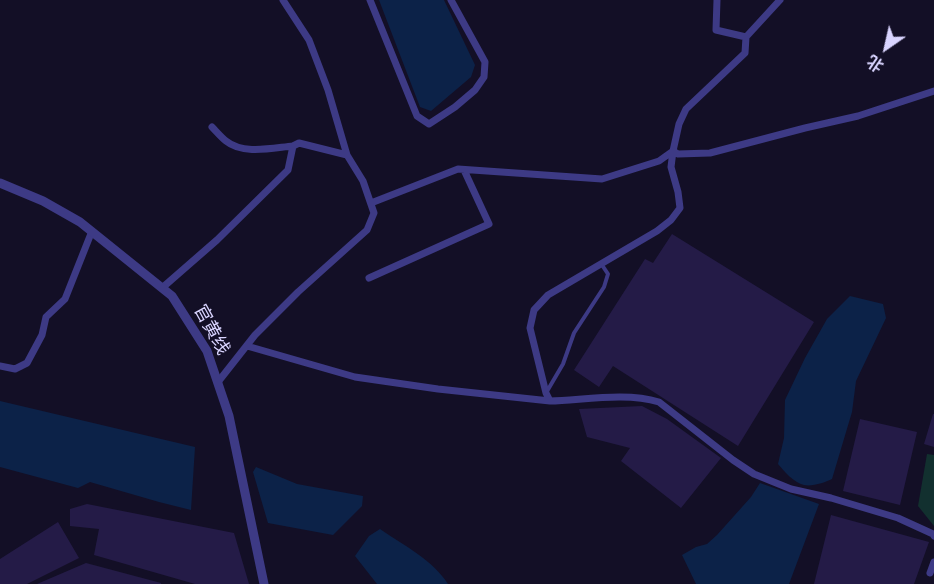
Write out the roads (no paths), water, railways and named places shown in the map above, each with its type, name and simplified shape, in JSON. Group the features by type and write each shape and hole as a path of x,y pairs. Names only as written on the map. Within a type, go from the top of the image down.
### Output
{"street":[{"path":"218,382 247,346 298,292 367,230 374,213 363,181 347,154 328,90 309,40 283,0"},
{"path":"370,0 417,116 429,124 475,90 484,77 485,62 451,0"},
{"path":"717,0 716,30 746,38"},
{"path":"549,401 530,328 534,309 548,295 657,231 671,220 680,208 671,167 679,124 686,109 745,53 746,38 780,0"},
{"path":"673,151 678,154 710,153 858,116 934,91"},
{"path":"212,127 226,142 242,149 267,149 299,144 347,154"},
{"path":"162,288 217,240 288,170 293,146"},
{"path":"371,203 458,169 602,178 659,161 673,151"},
{"path":"369,278 489,224 464,170"},
{"name":"官黄线","path":"0,183 43,201 80,222 172,296 207,351 229,416 264,584"},
{"path":"0,366 15,369 27,363 42,334 46,317 65,299 92,231"},
{"path":"247,346 355,377 438,389 549,401 615,397 646,398 659,402 754,474 791,489 898,518 934,536"},
{"path":"930,573 934,562"}],"lane":[{"path":"546,393 563,364 574,333 604,287 608,274 602,264"}],"water":[{"path":"379,0 444,0 475,65 471,77 431,111 420,107"},
{"path":"850,296 883,304 886,318 856,381 852,412 832,479 815,485 800,484 778,464 784,438 785,400 827,319"},
{"path":"0,401 195,447 191,510 90,482 78,488 0,467"},
{"path":"256,467 297,484 363,496 362,506 333,535 268,523 253,472"},
{"path":"760,483 819,504 789,584 696,584 682,555 707,544 717,535 751,497"},
{"path":"380,529 426,560 448,584 377,584 355,556 369,536"}]}
